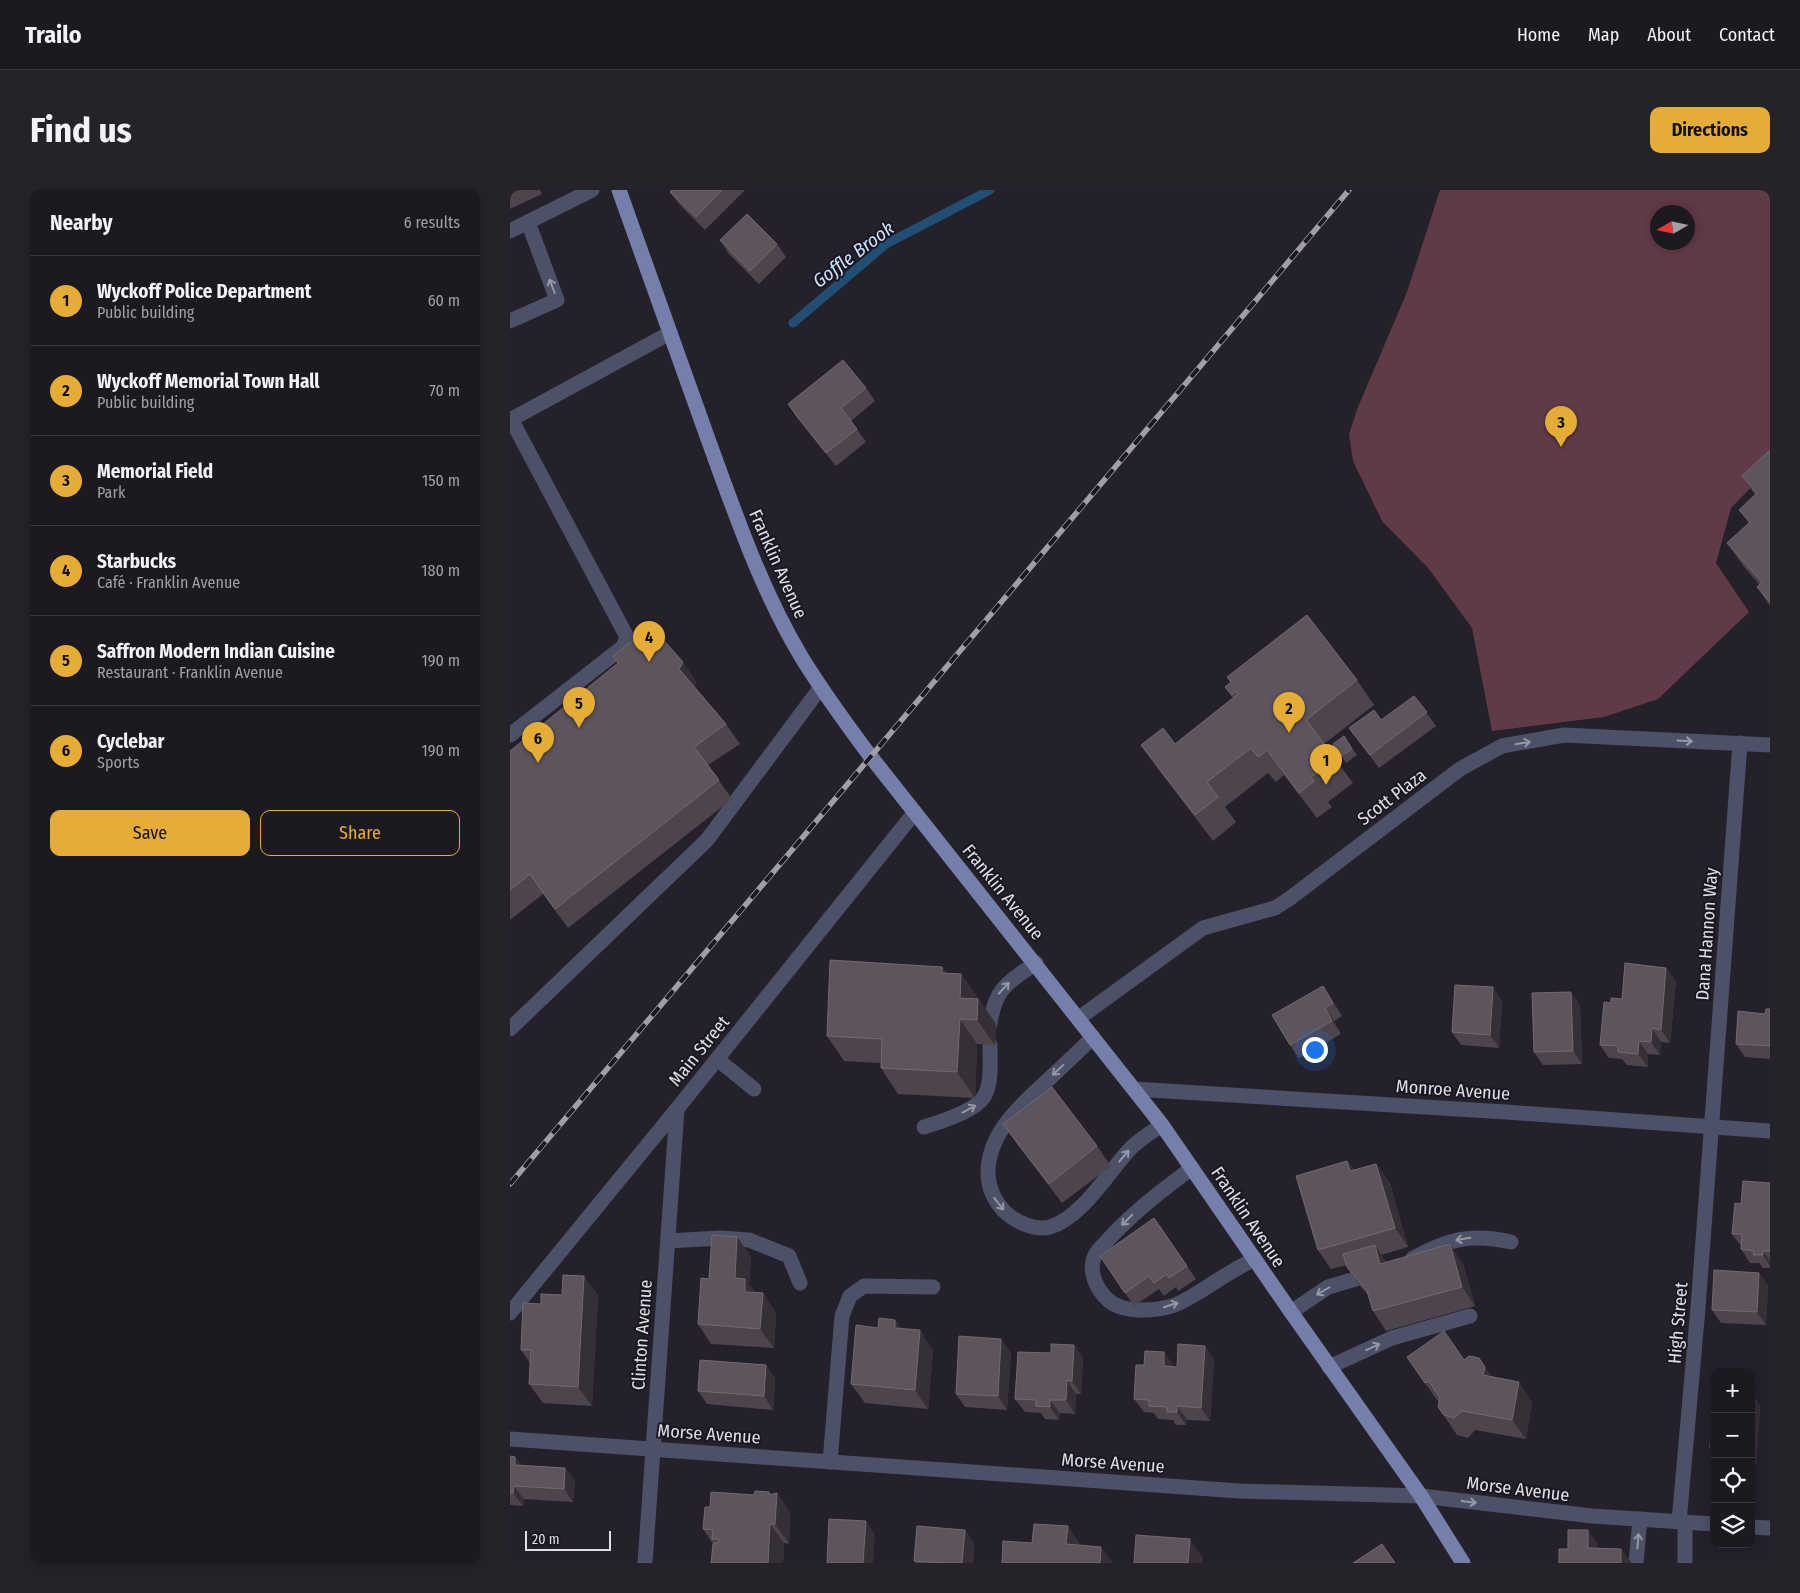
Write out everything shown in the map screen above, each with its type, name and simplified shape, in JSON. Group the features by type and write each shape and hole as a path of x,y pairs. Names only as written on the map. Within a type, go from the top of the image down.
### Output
{"main road":[{"name":"Franklin Avenue","path":"619,190 731,504 777,612 797,650 821,688 871,757 1036,963 1162,1125 1329,1367 1421,1496 1463,1563"}],"street":[{"path":"510,231 592,190"},
{"path":"510,321 557,300 528,222"},
{"path":"510,735 623,647 627,637 511,420 670,333"},
{"path":"510,1029 707,840 821,688"},
{"name":"Scott Plaza","path":"1079,1018 1203,928 1275,908 1290,900 1460,769 1502,746 1564,735 1770,745"},
{"name":"Dana Hannon Way","path":"1712,1127 1740,743"},
{"name":"Main Street","path":"510,1312 677,1109 916,812"},
{"path":"990,1024 992,1008 999,992 1012,979 1036,963"},
{"path":"1093,1037 1014,1112 996,1138 990,1154 988,1184 992,1196 1002,1209 1012,1218 1029,1226 1050,1227 1056,1224 1069,1217 1080,1207 1130,1149 1162,1125"},
{"path":"924,1127 947,1120 979,1103 986,1094 990,1074 990,1044"},
{"path":"717,1059 754,1089"},
{"name":"Monroe Avenue","path":"1134,1089 1506,1112 1770,1131"},
{"name":"Clinton Avenue","path":"645,1563 677,1109"},
{"name":"High Street","path":"1684,1563 1682,1522 1712,1127"},
{"path":"1192,1168 1132,1214 1099,1250 1093,1260 1095,1283 1108,1300 1120,1306 1138,1310 1158,1309 1174,1306 1254,1259"},
{"path":"668,1241 720,1238 749,1240 789,1256 800,1283"},
{"path":"1396,1266 1458,1239 1486,1238 1511,1242"},
{"path":"1291,1312 1328,1287 1359,1278"},
{"path":"830,1462 842,1316 850,1296 864,1286 933,1287"},
{"path":"1329,1367 1392,1338 1470,1316"},
{"name":"Morse Avenue","path":"510,1439 1239,1491 1421,1496 1592,1516 1710,1524"},
{"path":"1636,1563 1640,1519"},
{"path":"1755,1527 1770,1528"}],"shaded area":[{"path":"1440,190 1770,190 1770,468 1731,508 1716,563 1749,612 1658,699 1604,717 1492,731 1472,628 1429,569 1382,521 1353,461 1349,434 1358,407 1407,292"}],"building":[{"path":"672,190 722,190 696,217 670,192"},
{"path":"747,214 777,244 750,271 720,240"},
{"path":"843,360 866,388 841,408 857,429 826,453 788,404"},
{"path":"1770,450 1770,602 1757,587 1762,582 1727,543 1750,522 1739,510 1757,493 1742,476"},
{"path":"1307,615 1357,680 1306,720 1335,758 1311,777 1314,781 1299,793 1267,750 1258,757 1251,748 1207,782 1218,797 1195,815 1141,745 1163,728 1175,744 1238,694 1236,691 1232,695 1225,687 1231,682 1227,677"},
{"path":"651,626 683,662 679,669 726,724 694,747 719,780 555,909 530,874 510,890 510,751 618,663 613,656"},
{"path":"1414,696 1427,712 1370,755 1349,728 1374,710 1381,720"},
{"path":"1344,736 1352,749 1341,756 1333,744"},
{"path":"830,960 942,967 942,973 961,974 960,998 978,999 977,1020 960,1019 957,1072 881,1068 882,1039 827,1036"},
{"path":"1625,963 1666,968 1661,1030 1652,1028 1651,1042 1639,1041 1638,1054 1618,1052 1618,1046 1600,1045 1604,1002 1611,1003 1611,998 1622,999"},
{"path":"1455,985 1493,987 1490,1035 1452,1032"},
{"path":"1323,986 1333,1003 1325,1008 1332,1021 1290,1045 1272,1015"},
{"path":"1571,992 1573,1051 1534,1052 1532,993"},
{"path":"1766,1009 1770,1009 1770,1046 1736,1044 1738,1011 1765,1014"},
{"path":"1052,1087 1097,1146 1049,1184 1003,1124"},
{"path":"1347,1161 1350,1171 1376,1164 1395,1228 1318,1250 1296,1176"},
{"path":"1743,1181 1770,1183 1770,1251 1763,1251 1763,1255 1753,1255 1754,1251 1741,1249 1742,1234 1732,1234 1735,1203 1741,1204"},
{"path":"1154,1218 1187,1266 1169,1278 1167,1274 1154,1283 1149,1276 1125,1293 1100,1256"},
{"path":"712,1235 737,1237 735,1278 745,1279 745,1292 763,1293 760,1329 698,1324 701,1278 709,1279"},
{"path":"1450,1244 1462,1287 1373,1311 1367,1291 1347,1267 1343,1254 1375,1245 1380,1264"},
{"path":"1714,1270 1759,1273 1757,1312 1712,1310"},
{"path":"563,1275 584,1276 578,1387 529,1384 531,1350 521,1350 523,1303 541,1304 541,1294 562,1295"},
{"path":"879,1318 895,1320 895,1328 920,1330 915,1390 851,1384 856,1325 878,1328"},
{"path":"1444,1331 1464,1360 1469,1356 1479,1358 1485,1367 1483,1375 1519,1382 1512,1420 1462,1411 1454,1418 1444,1415 1438,1407 1440,1398 1429,1381 1425,1383 1407,1357"},
{"path":"959,1336 1001,1339 998,1396 956,1394"},
{"path":"1051,1344 1074,1345 1072,1381 1067,1380 1066,1400 1050,1400 1050,1407 1036,1406 1036,1400 1015,1399 1018,1352 1051,1353"},
{"path":"1178,1344 1205,1346 1201,1408 1177,1406 1177,1412 1167,1412 1167,1407 1149,1406 1149,1400 1134,1399 1136,1365 1144,1365 1145,1351 1164,1352 1164,1366 1177,1367"},
{"path":"700,1360 766,1365 764,1396 698,1391"},
{"path":"510,1456 515,1457 515,1465 565,1468 564,1489 514,1486 513,1493 510,1493"},
{"path":"755,1491 769,1492 769,1495 777,1493 775,1524 770,1524 768,1563 711,1563 713,1544 719,1542 719,1539 712,1539 713,1530 703,1529 705,1507 710,1507 711,1492 754,1495"},
{"path":"829,1519 866,1521 863,1563 827,1563"},
{"path":"1034,1524 1068,1526 1066,1544 1101,1547 1100,1563 1002,1563 1003,1541 1032,1543"},
{"path":"917,1526 965,1530 962,1563 914,1561"},
{"path":"1568,1530 1588,1530 1588,1548 1621,1549 1621,1563 1559,1563 1559,1549 1568,1549"},
{"path":"1136,1535 1190,1539 1188,1563 1134,1563"},
{"path":"1382,1544 1395,1563 1353,1563"}],"waterway":[{"name":"Goffle Brook","path":"793,323 886,244 990,190"}],"railway":[{"path":"510,1184 1349,190"}],"place":[{"name":"Memorial Field","path":"1561,447"},
{"name":"Starbucks","path":"649,662"},
{"name":"Saffron Modern Indian Cuisine","path":"579,728"},
{"name":"Wyckoff Memorial Town Hall","path":"1289,733"},
{"name":"Cyclebar","path":"538,763"},
{"name":"Wyckoff Police Department","path":"1326,785"}]}
